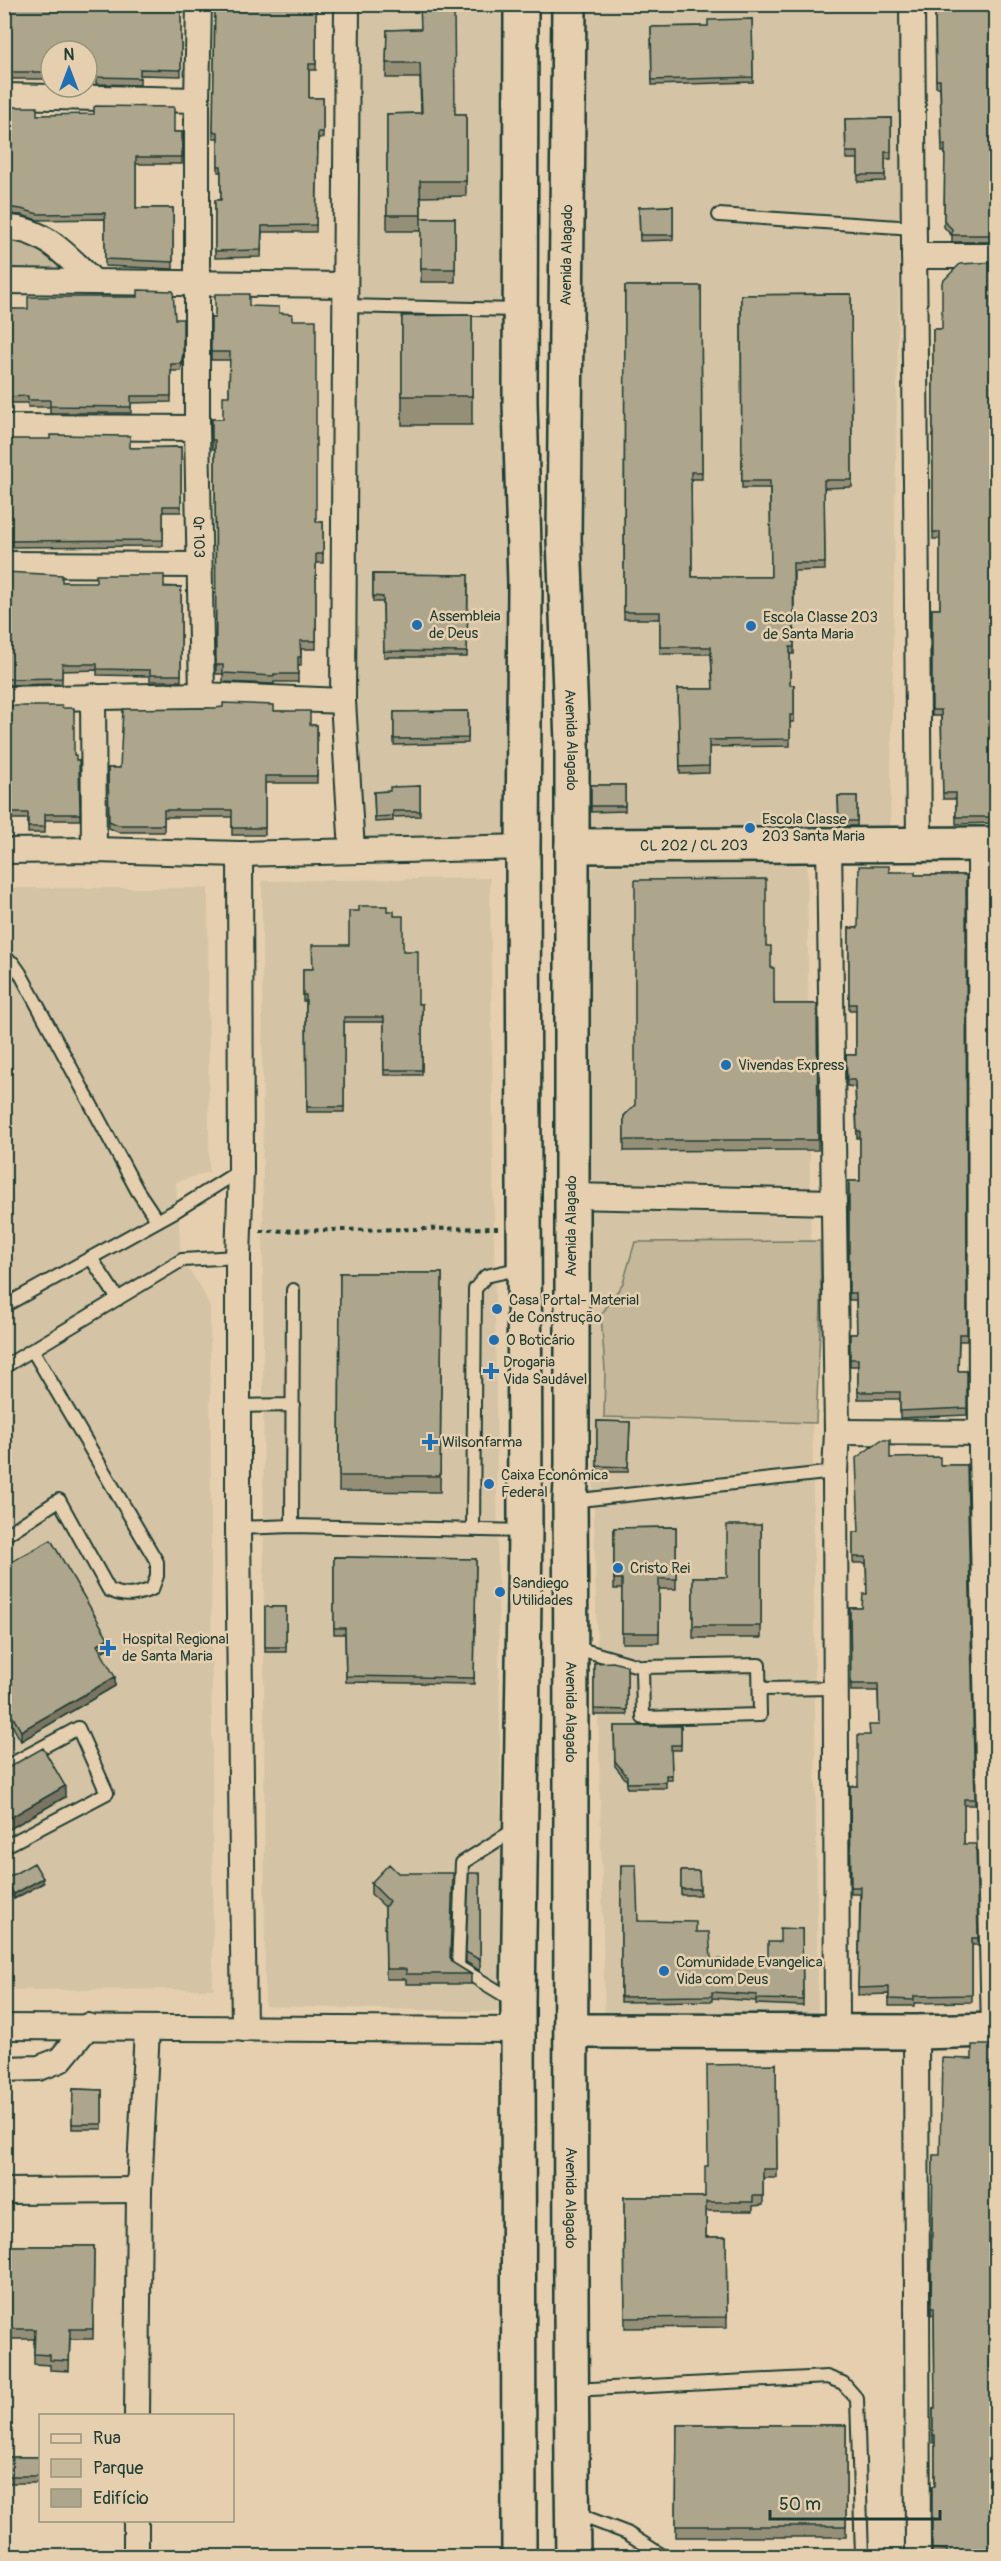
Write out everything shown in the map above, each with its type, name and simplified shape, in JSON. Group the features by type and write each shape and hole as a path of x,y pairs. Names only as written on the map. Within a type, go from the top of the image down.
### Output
{"main road":[{"path":"519,2556 518,2017 525,1530 523,847 525,584 520,402 521,4"},
{"name":"Avenida Alagado","path":"569,4 564,539 572,742 570,1942 573,2556"},
{"path":"520,402 539,431 537,538 548,545 564,539"},
{"path":"525,584 544,581 559,584 561,693 572,742"},
{"name":"CL 202 / CL 203","path":"572,846 988,844"},
{"path":"523,1625 571,1646"},
{"path":"521,1818 547,1803 562,1813 561,1907 570,1942"},
{"path":"572,2031 916,2032 995,2030"}],"street":[{"name":"Qr 103","path":"199,4 196,285 202,695"},
{"path":"347,4 342,700 352,851"},
{"path":"912,4 919,844"},
{"path":"4,96 197,100"},
{"path":"4,228 23,229 42,237 94,282"},
{"path":"914,256 996,255"},
{"path":"4,281 196,285 344,295"},
{"path":"4,427 197,428"},
{"path":"4,564 199,565"},
{"path":"4,699 202,695 342,700"},
{"path":"93,696 94,850"},
{"path":"829,843 837,1432 835,1472 837,2032"},
{"path":"988,844 989,1433 995,2030"},
{"path":"4,851 94,850 240,854 523,847"},
{"path":"240,854 241,1170 238,1257 238,1528 244,2029"},
{"path":"571,1196 834,1202"},
{"path":"837,1432 989,1433"},
{"path":"4,2027 244,2029 518,2017"},
{"path":"4,2069 39,2067 60,2060 88,2026"},
{"path":"137,2414 139,2190 147,2029"},
{"path":"916,2032 918,2556"},
{"path":"4,2191 139,2190"},
{"path":"136,2522 136,2556"}],"lane":[{"path":"719,215 914,228"},
{"path":"344,295 520,310"},
{"path":"4,958 13,963 20,973 137,1190 157,1220"},
{"path":"4,1306 241,1170"},
{"path":"4,1367 182,1260 238,1257"},
{"path":"91,1258 118,1299"},
{"path":"473,1530 475,1289 486,1276 523,1268"},
{"path":"292,1526 293,1290"},
{"path":"4,1536 60,1500 109,1590 119,1595 133,1596 152,1589 157,1576 157,1562 33,1351"},
{"path":"238,1407 292,1405"},
{"path":"570,1501 835,1472"},
{"path":"238,1528 292,1526 525,1530"},
{"path":"571,1646 642,1667 759,1665 760,1715 643,1718 642,1667"},
{"path":"760,1689 836,1688"},
{"path":"4,1768 78,1728 107,1793 4,1847"},
{"path":"518,2017 458,1967 462,1863 521,1818"},
{"path":"571,2390 827,2377 843,2383 857,2399 862,2556"},
{"path":"573,2513 627,2533 663,2556"}],"path":[{"path":"239,1232 523,1228"}],"shaded area":[{"path":"349,5 522,5 523,847 352,851"},
{"path":"572,5 903,5 890,843 572,846"},
{"path":"807,861 818,2025 605,2025 580,867"},
{"path":"490,878 503,2012 265,2006 262,881"},
{"name":"Hospital Regional de Santa Maria","path":"4,888 208,888 209,1172 176,1182 181,1258 201,1288 210,1307 213,1989 5,1990"}],"green space":[{"path":"4,238 24,238 80,278 5,278"},
{"path":"820,1241 821,1305 816,1423 604,1417 605,1370 601,1315 623,1283 635,1242"}],"building":[{"path":"4,4 181,5 181,70 140,69 140,78 99,77 99,39 39,39 39,72 4,72"},
{"path":"215,4 316,4 316,64 309,64 309,98 323,98 323,132 318,132 316,225 262,226 261,250 215,251 215,200 221,200 221,166 218,166 218,132 213,132"},
{"path":"420,4 454,4 455,114 466,114 466,181 420,181 421,215 387,215 387,114 422,113 420,63 386,63 387,30 421,29"},
{"path":"935,4 996,4 996,235 952,235 952,229 944,221 945,145 942,145 940,80 936,80"},
{"path":"752,19 753,77 652,80 651,27 708,26 708,20"},
{"path":"96,106 174,107 174,132 182,132 182,157 136,157 136,208 173,208 173,262 105,259 105,213 38,214 4,207 4,107 37,107 37,115 94,114"},
{"path":"891,118 891,152 885,152 885,175 858,175 858,152 846,152 845,119"},
{"path":"673,206 673,235 640,235 639,207"},
{"path":"421,218 455,218 455,269 421,269"},
{"path":"996,262 996,817 956,817 956,793 943,793 941,710 932,710 932,609 940,609 940,532 933,532 933,329 942,329 942,282 960,264"},
{"path":"625,286 701,286 702,472 691,472 692,577 771,577 770,481 742,481 741,295 851,294 852,480 824,480 825,563 793,563 794,647 790,647 790,685 794,685 794,715 790,715 790,739 709,740 709,766 680,767 678,689 713,689 711,647 660,647 660,612 624,612"},
{"path":"138,290 173,291 175,319 183,319 183,354 181,364 171,364 171,396 131,396 131,407 50,406 50,400 28,400 28,396 4,397 4,309 28,309 28,297 138,297"},
{"path":"215,294 249,294 249,306 279,307 279,313 292,314 292,320 316,320 316,522 323,522 323,554 316,554 316,641 300,641 301,657 298,657 298,674 274,674 274,676 223,673 223,665 216,665 215,440 212,440 212,419 223,419 223,396 229,396 230,352 211,352 211,318 215,318"},
{"path":"472,315 472,396 402,396 402,316"},
{"path":"50,435 130,436 130,448 181,447 181,506 163,506 163,540 4,541 4,439 50,439"},
{"path":"4,572 62,575 62,582 96,582 96,575 164,575 164,587 181,587 181,675 150,675 150,670 97,669 97,664 62,664 62,678 4,679"},
{"path":"373,574 468,575 467,652 384,651 383,597 373,596"},
{"path":"223,703 274,705 274,711 310,711 310,725 317,725 317,776 265,776 265,828 232,828 232,810 164,810 164,825 118,825 109,821 108,768 120,768 123,709 214,708 223,707"},
{"path":"4,706 74,708 74,755 76,755 76,760 79,760 80,814 45,814 45,827 28,827 28,813 4,813"},
{"path":"468,711 468,738 394,739 394,712"},
{"path":"591,785 625,785 625,806 591,806"},
{"path":"420,786 420,811 393,811 393,816 375,817 374,792 390,791 390,787"},
{"path":"838,796 857,796 857,821 839,821"},
{"path":"859,866 889,866 889,872 915,872 915,875 966,875 967,1334 959,1334 958,1371 967,1371 967,1408 900,1411 900,1392 858,1392 858,1359 850,1359 850,1334 857,1334 856,1293 849,1293 849,1181 860,1181 860,1131 857,1131 855,1080 847,1080 846,1055 856,1055 856,1004 849,1004 849,928 858,928"},
{"name":"Vivendas Express","path":"766,879 766,946 771,946 771,968 774,968 774,1004 817,1004 818,1140 624,1140 624,1116 635,1105 635,880"},
{"path":"359,906 387,906 387,911 394,911 394,916 403,916 403,951 418,951 418,1004 422,1004 422,1070 384,1070 384,1017 344,1017 344,1107 307,1107 306,995 303,995 303,969 313,969 312,945 349,945 349,911 359,911"},
{"path":"994,913 996,917 996,1318 995,1318"},
{"path":"340,1273 442,1273 440,1476 339,1476"},
{"path":"597,1421 630,1422 628,1467 597,1466"},
{"path":"881,1440 890,1440 890,1458 940,1457 940,1465 967,1465 975,1799 964,1799 964,1844 976,1844 978,1938 972,1938 972,1995 914,1996 914,2000 889,1999 889,1987 858,1988 861,1887 851,1887 850,1786 858,1786 858,1735 870,1735 869,1725 879,1725 878,1684 851,1684 850,1608 862,1608 863,1594 867,1594 866,1557 853,1557 853,1532 859,1532 856,1458"},
{"path":"727,1525 761,1525 761,1626 693,1626 693,1577 727,1577"},
{"path":"676,1527 676,1579 659,1579 659,1633 622,1633 622,1579 614,1579 614,1528"},
{"path":"51,1540 108,1638 97,1645 115,1677 21,1731 4,1702 4,1566"},
{"path":"334,1557 476,1559 474,1678 346,1676 345,1628 334,1628"},
{"path":"265,1607 286,1607 286,1647 265,1647"},
{"path":"613,1662 627,1666 627,1710 594,1709 594,1663"},
{"path":"614,1726 681,1726 681,1745 671,1745 672,1775 666,1775 666,1782 627,1783 627,1776 615,1761"},
{"path":"43,1748 65,1786 8,1819 4,1812 4,1770"},
{"path":"34,1863 43,1878 14,1894 5,1879"},
{"path":"389,1864 398,1873 453,1873 450,1957 453,1963 471,1974 406,1974 406,1969 386,1969 385,1907 389,1901 371,1883"},
{"path":"621,1865 636,1865 638,1921 696,1922 696,1932 709,1932 711,1959 768,1962 768,1942 780,1942 780,1928 802,1929 803,2000 756,1999 757,1995 712,1992 712,1996 621,1997"},
{"path":"681,1871 699,1871 700,1889 681,1889"},
{"path":"469,1873 480,1873 480,1960 466,1952"},
{"path":"972,2045 996,2045 996,2556 947,2556 947,2550 932,2549 932,2486 935,2486 934,2308 931,2308 933,2155 940,2155 942,2058 972,2059"},
{"path":"776,2064 777,2169 763,2169 763,2196 753,2196 753,2202 706,2202 706,2237 726,2237 727,2317 625,2318 624,2197 705,2197 705,2166 708,2166 707,2065"},
{"path":"73,2089 102,2090 102,2124 72,2124"},
{"path":"4,2246 94,2246 93,2329 70,2329 69,2361 50,2360 50,2355 34,2354 35,2329 4,2329"},
{"path":"677,2425 846,2425 846,2526 676,2526"},
{"path":"4,2457 39,2457 39,2476 4,2476"},
{"path":"635,2555 635,2556 604,2556"}],"place":[{"name":"Assembleia de Deus","path":"417,625"},
{"name":"Escola Classe 203 de Santa Maria","path":"751,626"},
{"name":"Escola Classe 203 Santa Maria","path":"750,828"},
{"name":"Vivendas Express","path":"726,1065"},
{"name":"Casa Portal- Material de Construção","path":"497,1309"},
{"name":"O Boticário","path":"494,1340"},
{"name":"Drogaria Vida Saudável","path":"491,1371"},
{"name":"Wilsonfarma","path":"430,1442"},
{"name":"Caixa Econômica Federal","path":"489,1484"},
{"name":"Cristo Rei","path":"618,1568"},
{"name":"Sandiego Utilidades","path":"500,1592"},
{"name":"Hospital Regional de Santa Maria","path":"108,1648"},
{"name":"Comunidade Evangelica Vida com Deus","path":"664,1971"}]}
